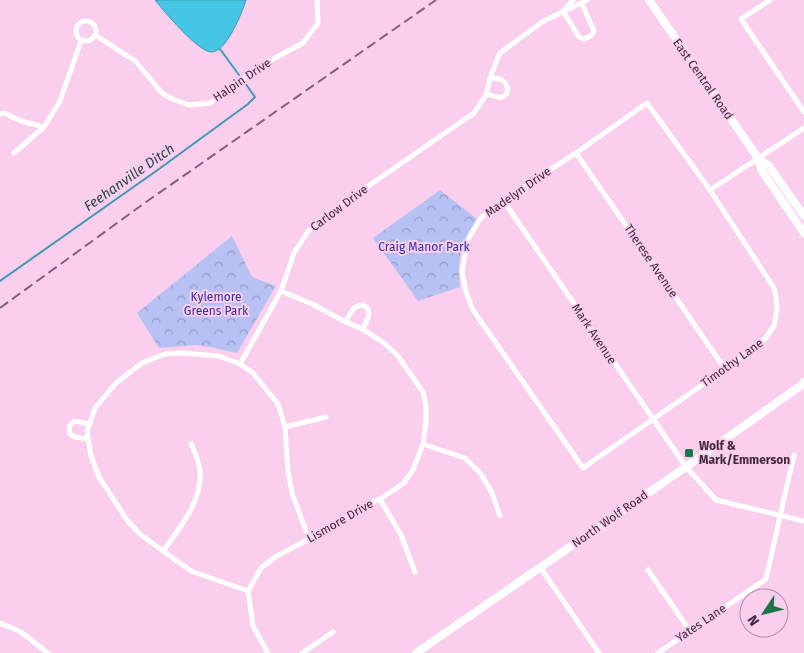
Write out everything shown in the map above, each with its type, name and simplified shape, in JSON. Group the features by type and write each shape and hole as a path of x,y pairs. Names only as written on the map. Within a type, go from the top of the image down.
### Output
{"main road":[{"name":"East Central Road","path":"648,0 758,158 762,171 804,233"},
{"name":"East Central Road","path":"758,158 769,166 804,216"},
{"name":"North Wolf Road","path":"416,653 804,384"}],"street":[{"name":"Halpin Drive","path":"95,36 135,61 163,94 189,105 210,103 262,65 303,44 318,22 317,0"},
{"name":"Carlow Drive","path":"563,11 572,0"},
{"path":"770,0 741,19 804,112"},
{"name":"Carlow Drive","path":"240,364 281,291 294,253 307,233 330,213 474,113 486,94 500,53 542,22 563,11 584,2 594,31 591,36 579,37 563,11"},
{"path":"82,21 88,21 93,24 96,29 95,36 89,41 81,41 75,31 77,25 82,21"},
{"path":"14,153 44,127 60,101 81,41"},
{"path":"486,94 498,97 503,96 508,89 503,80 490,78"},
{"name":"Madelyn Drive","path":"583,468 472,310 462,272 468,241 480,219 503,200 576,153 647,103"},
{"name":"Timothy Lane","path":"583,468 765,339 774,326 777,309 774,288 710,190 647,103"},
{"path":"0,114 4,113 21,121 44,127"},
{"path":"710,190 804,128"},
{"name":"Therese Avenue","path":"576,153 725,369"},
{"name":"Mark Avenue","path":"503,200 686,467 716,500 804,521"},
{"name":"Lismore Drive","path":"248,591 262,568 275,557 328,530 363,506 380,499 402,484 413,470 423,444 426,422 426,406 422,392 398,356 384,342 363,329 281,291"},
{"path":"346,322 353,309 363,304 370,313 363,329"},
{"path":"268,653 253,626 248,591 191,571 141,535 128,520 103,484 91,456 87,431 95,408 116,383 142,363 165,354 183,353 219,356 240,364 253,373 278,404 285,427 288,471 292,493 309,538"},
{"path":"285,427 326,417"},
{"path":"88,439 75,437 70,434 69,427 74,422 90,424"},
{"path":"162,551 182,525 198,493 200,470 191,444"},
{"path":"423,444 464,458 481,474 492,494 500,516"},
{"name":"Yates Lane","path":"658,653 766,579 794,456"},
{"path":"380,499 401,535 415,572"},
{"path":"540,567 599,653"},
{"path":"648,570 690,631"},
{"path":"0,623 22,632 48,653"},
{"path":"302,653 333,632"}],"green space":[{"name":"Craig Manor Park","path":"440,190 477,219 467,236 461,252 459,268 460,287 418,301 373,238"},
{"name":"Kylemore Greens Park","path":"232,236 252,277 276,286 237,353 196,345 159,348 137,313"}],"shaded area":[{"path":"155,0 246,0 228,39 217,51 211,52 205,50 190,38"}],"waterway":[{"name":"Feehanville Ditch","path":"220,49 239,75"},
{"name":"Feehanville Ditch","path":"0,281 248,104 255,97 245,83"}],"railway":[{"path":"0,308 146,202 436,0"}],"place":[{"name":"Wolf & Mark/Emmerson","path":"689,453"}]}
